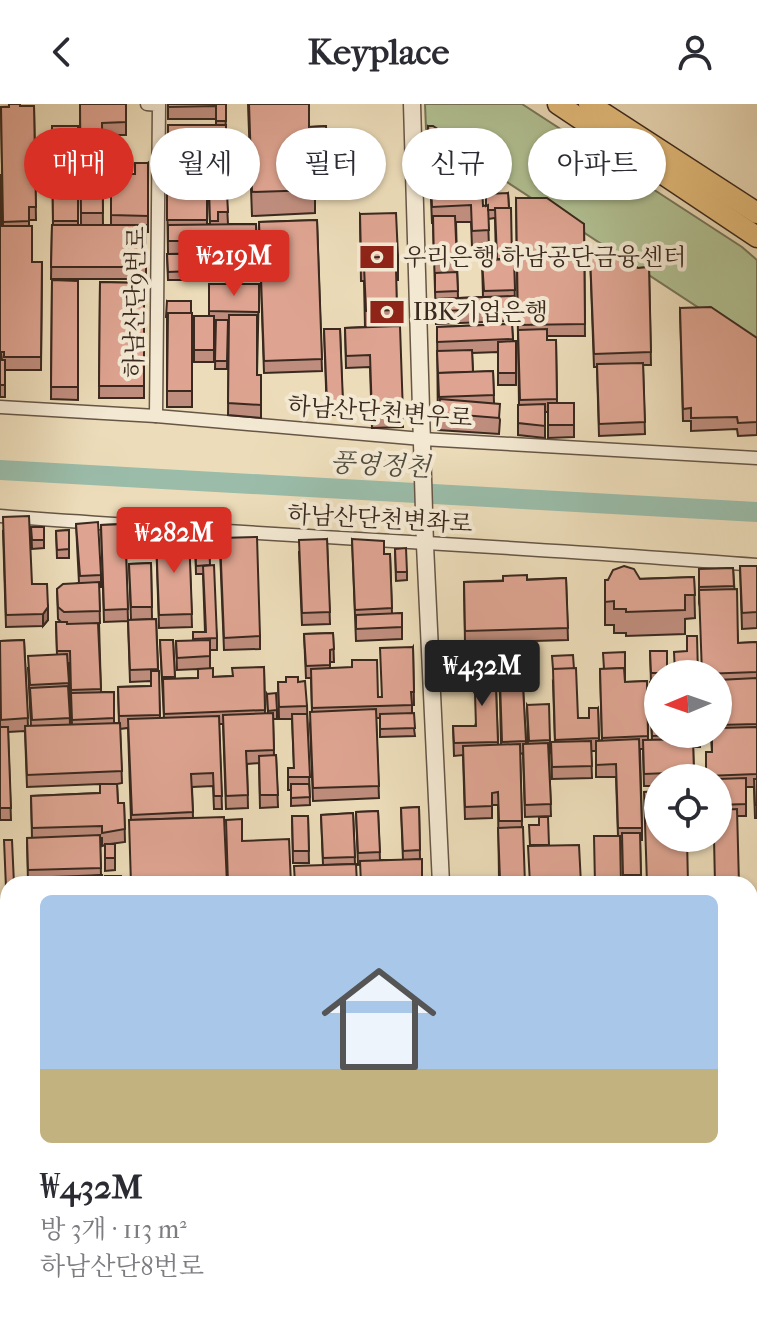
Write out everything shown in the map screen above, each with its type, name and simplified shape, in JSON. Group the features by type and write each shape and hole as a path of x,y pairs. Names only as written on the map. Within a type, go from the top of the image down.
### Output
{"main road":[{"path":"558,104 757,237"},
{"path":"589,104 757,213"}],"street":[{"name":"하남산단9번로","path":"147,104 159,105 156,416"},
{"path":"412,104 425,540 441,876"},
{"name":"하남산단천변우로","path":"0,407 156,416 422,443 757,458"},
{"name":"하남산단천변좌로","path":"0,516 425,540 757,565"}],"green space":[{"path":"425,104 522,104 559,128 528,128 528,196 512,185 512,128 426,128"},
{"path":"666,198 742,247 757,260 757,346 534,200"}],"building":[{"path":"9,104 34,106 34,128 24,128 24,200 36,200 36,207 29,207 29,221 3,222 1,107 9,107"},
{"path":"80,104 126,104 126,122 102,123 102,128 80,128"},
{"path":"168,104 226,104 226,121 216,121 216,106 168,107"},
{"path":"249,104 309,104 309,127 326,128 276,128 276,191 260,192 260,128 250,128"},
{"path":"168,125 226,125 226,128 168,128"},
{"path":"52,126 78,126 78,128"},
{"path":"135,163 148,163 148,216 111,215 111,200 134,200"},
{"path":"516,198 550,200 584,224 585,324 518,325"},
{"path":"53,200 78,200 78,221 53,221"},
{"path":"81,200 103,200 103,213 81,213"},
{"path":"167,200 207,200 207,220 167,220"},
{"path":"209,200 227,200 228,212 218,212 218,221 210,221"},
{"path":"432,200 483,200 483,206 488,205 489,230 472,231 471,205 432,207"},
{"path":"486,200 508,200 509,208 488,210"},
{"path":"495,208 511,208 512,259 497,259"},
{"path":"396,213 398,256 361,258 360,214"},
{"path":"433,216 455,216 457,261 434,262"},
{"path":"317,220 322,359 264,361 259,222"},
{"path":"256,224 257,266 206,267 206,241 168,241 168,225"},
{"path":"52,225 146,225 146,267 51,267"},
{"path":"0,226 32,226 32,262 42,262 41,357 4,357 4,352 0,352"},
{"path":"618,253 638,268 649,267 651,352 594,354 590,254"},
{"path":"167,254 193,254 193,271 168,272"},
{"path":"514,259 515,290 484,291 482,260"},
{"path":"364,266 396,269 397,310 366,311"},
{"path":"457,272 458,291 435,292 435,273"},
{"path":"52,280 78,281 78,387 51,387"},
{"path":"100,282 144,283 144,386 99,386"},
{"path":"209,284 259,284 259,312 209,311"},
{"path":"513,296 513,309 436,311 435,299"},
{"path":"167,301 191,301 191,313 168,313 166,317"},
{"path":"711,307 757,338 757,422 738,423 737,417 691,418 691,408 683,409 680,308"},
{"path":"168,313 192,313 192,391 167,391"},
{"path":"229,315 257,315 257,375 261,375 261,405 228,403"},
{"path":"194,316 214,316 214,350 194,350"},
{"path":"216,320 228,320 227,361 215,361"},
{"path":"512,324 513,339 437,342 437,327"},
{"path":"400,326 403,414 372,416 370,355 346,356 345,328"},
{"path":"324,329 340,329 343,402 327,403"},
{"path":"547,329 547,340 556,340 557,399 520,400 518,330"},
{"path":"516,341 516,373 498,373 498,342"},
{"path":"472,350 473,372 438,373 437,351"},
{"path":"0,354 5,360 5,385 0,385"},
{"path":"643,363 645,422 599,424 597,364"},
{"path":"493,371 494,395 439,397 438,373"},
{"path":"440,399 500,404 499,418 438,413"},
{"path":"548,403 574,403 574,425 548,425"},
{"path":"545,404 545,426 518,423 518,405"},
{"path":"29,516 32,584 47,584 48,607 43,614 6,615 3,517"},
{"path":"98,522 101,575 80,576 76,524"},
{"path":"125,524 128,609 104,610 101,525"},
{"path":"31,527 44,527 44,540 32,540"},
{"path":"69,530 69,549 57,550 56,531"},
{"path":"189,535 192,614 159,615 156,536"},
{"path":"195,537 209,537 210,565 196,566"},
{"path":"257,537 260,636 224,638 220,538"},
{"path":"327,539 330,612 302,613 299,540"},
{"path":"352,539 384,541 384,554 390,554 392,608 355,610"},
{"path":"406,548 407,572 396,572 395,549"},
{"path":"151,563 152,607 131,607 129,564"},
{"path":"214,565 217,638 193,639 193,632 206,632 203,566"},
{"path":"624,566 634,569 640,579 694,577 695,595 685,595 685,610 626,612 626,609 614,609 614,601 605,602 605,580 613,570"},
{"path":"740,566 757,566 757,612 742,613"},
{"path":"733,568 734,586 699,587 699,569"},
{"path":"527,575 527,580 566,578 568,628 465,631 464,582 503,581 503,576"},
{"path":"99,582 100,611 64,612 58,607 57,589 63,584"},
{"path":"737,589 738,643 757,642 757,672 732,673 732,660 702,660 699,590"},
{"path":"402,613 402,627 356,629 356,615"},
{"path":"156,619 158,669 130,670 128,620"},
{"path":"56,622 98,623 101,689 71,690 70,651 57,651"},
{"path":"333,633 334,649 330,650 330,665 306,666 304,634"},
{"path":"687,636 697,636 698,660 674,660 674,652 687,651"},
{"path":"24,640 28,718 1,720 0,641"},
{"path":"160,640 173,640 175,677 162,677"},
{"path":"210,640 210,656 177,658 176,641"},
{"path":"413,647 412,705 312,708 311,669 352,667 352,660 377,660 378,697 382,697 380,648"},
{"path":"521,650 526,741 502,742 499,651"},
{"path":"650,651 667,651 667,660 650,660"},
{"path":"625,652 625,668 604,669 603,653"},
{"path":"67,654 69,683 30,685 28,656"},
{"path":"573,655 574,669 553,669 552,656"},
{"path":"474,661 495,661 498,742 454,743 453,726 476,726"},
{"path":"264,667 265,710 164,714 163,679 198,678 198,669 213,668 213,677 233,676 232,668"},
{"path":"576,668 578,718 589,718 589,708 598,708 599,738 555,740 553,669"},
{"path":"624,668 625,682 644,681 644,736 602,738 600,669"},
{"path":"151,671 159,671 160,715 119,716 118,687 151,686"},
{"path":"286,677 298,677 298,682 305,681 307,706 279,707 278,682 286,682"},
{"path":"757,678 757,724 732,725 732,679"},
{"path":"68,686 70,718 32,720 30,688"},
{"path":"114,692 114,718 72,720 71,693"},
{"path":"276,693 277,710 268,711 267,694"},
{"path":"549,704 550,740 529,741 527,705"},
{"path":"376,709 379,786 313,788 310,712"},
{"path":"273,713 274,750 246,751 248,795 226,796 223,715"},
{"path":"414,713 415,728 380,729 380,714"},
{"path":"292,714 307,714 310,777 288,777 288,768 294,768"},
{"path":"219,716 222,796 214,796 213,773 191,774 193,812 132,815 128,719"},
{"path":"120,723 122,771 27,775 25,726"},
{"path":"0,727 8,727 11,808 0,808"},
{"path":"757,727 757,774 732,775 732,764 706,764 706,752 712,752 712,748 732,748 732,728"},
{"path":"639,739 642,828 618,828 616,764 596,765 596,741"},
{"path":"643,740 644,748 693,748 694,764 644,764 644,774"},
{"path":"591,741 592,766 552,767 551,742"},
{"path":"548,743 551,804 525,805 523,744"},
{"path":"520,744 522,821 499,821 498,792 492,793 492,806 465,807 463,746"},
{"path":"276,755 278,795 260,795 259,756"},
{"path":"732,778 746,778 746,804 732,804"},
{"path":"754,779 757,779 757,805 755,805"},
{"path":"100,784 117,784 118,803 124,803 125,829 102,833 102,826 32,828 31,796 100,793"},
{"path":"291,784 309,784 310,797 291,798"},
{"path":"419,807 420,850 403,851 401,808"},
{"path":"732,809 737,809 739,876 715,876 714,852 732,852"},
{"path":"378,811 380,852 358,853 356,812"},
{"path":"353,813 355,857 323,858 321,815"},
{"path":"292,816 308,816 309,851 293,851"},
{"path":"224,817 227,876 131,876 129,820"},
{"path":"539,817 548,817 549,845 530,845 529,825 539,825"},
{"path":"242,819 242,841 289,839 291,876 228,876 226,820"},
{"path":"523,827 525,876 500,876 498,828"},
{"path":"622,833 640,833 641,875 623,875"},
{"path":"100,835 101,868 28,870 27,838"},
{"path":"594,836 620,836 621,876 595,876"},
{"path":"4,840 12,840 14,876 6,876"},
{"path":"105,844 115,844 115,858 105,858"},
{"path":"579,845 581,876 530,876 528,846"},
{"path":"646,852 687,852 688,876 647,876"},
{"path":"422,859 422,876 361,876 360,861"},
{"path":"356,864 357,876 295,876 294,866"}],"waterway":[{"name":"풍영정천","path":"0,470 757,512"}],"place":[{"name":"우리은행 하남공단금융센터","path":"377,257"},
{"name":"IBK기업은행","path":"387,312"}]}
